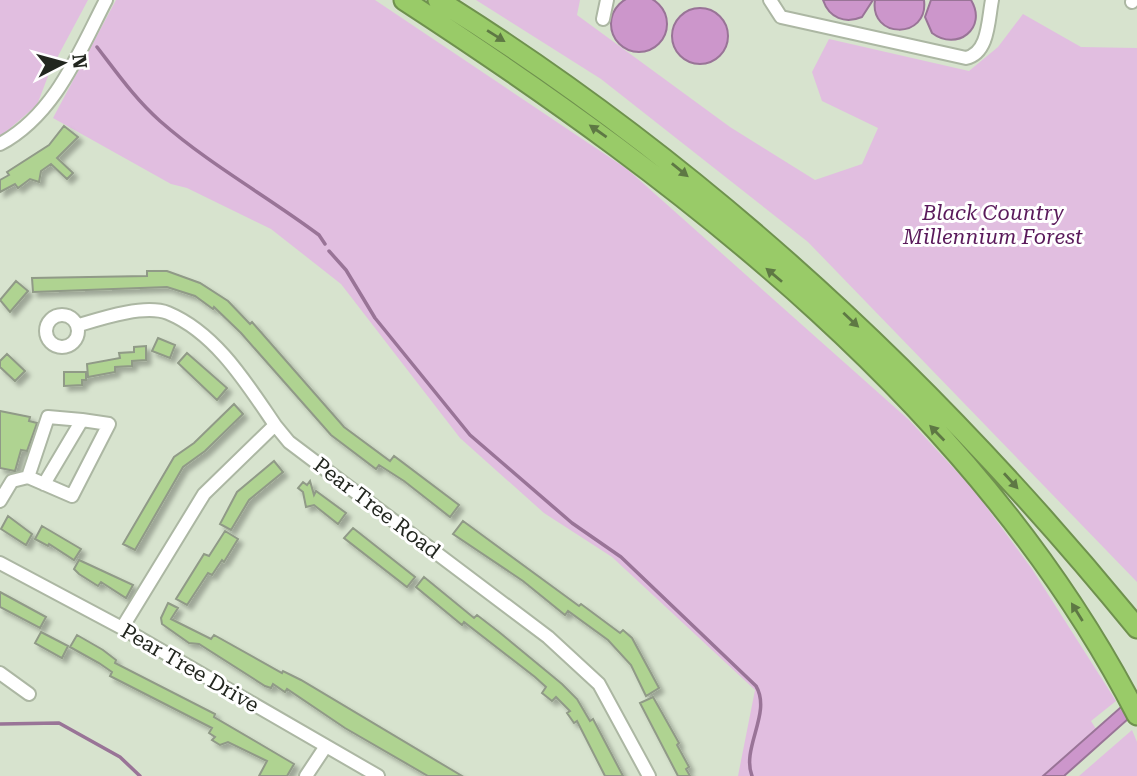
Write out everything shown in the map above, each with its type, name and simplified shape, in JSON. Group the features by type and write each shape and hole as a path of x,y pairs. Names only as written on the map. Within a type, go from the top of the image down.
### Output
{"highway":[{"path":"404,0 611,140 817,314 971,467 1055,577 1114,670 1137,715"},
{"path":"438,0 517,49 614,118 731,210 903,369 996,464 1080,558 1137,628"}],"street":[{"path":"0,144 40,112 66,79 106,0"},
{"path":"603,19 607,0"},
{"path":"770,0 781,17 966,58 975,56 982,47 992,0"},
{"name":"Pear Tree Road","path":"79,325 110,313 166,312 196,331 223,355 289,442 548,637 599,684 618,714 649,776"},
{"path":"0,501 12,481 27,477 72,496 109,424 48,417 27,477"},
{"path":"44,484 82,420"},
{"path":"122,628 204,494 275,425"},
{"name":"Pear Tree Drive","path":"0,563 122,628 378,776"},
{"path":"0,673 29,694"},
{"path":"306,776 326,746"}],"green space":[{"path":"0,0 88,0 50,71 37,105 0,137"},
{"path":"116,0 375,0 627,169 909,420 974,490 1032,569 1116,701 1091,721 1096,729 1043,776 738,776 755,690 612,557 544,513 460,438 341,284 271,229 187,188 171,184 53,118"},
{"name":"Black Country Millennium Forest","path":"476,0 580,0 577,15 730,127 815,180 862,164 878,128 822,101 812,72 829,39 969,71 998,47 1023,14 1081,47 1137,48 1137,582 808,242 601,79"},
{"path":"1132,730 1137,742 1137,776 1079,776"}],"shaded area":[{"path":"639,-4 650,-2 659,4 665,13 665,35 659,44 650,50 639,52 628,50 619,44 613,35 611,24 613,13 619,4 628,-2"},
{"path":"823,0 873,0 862,17 850,20 833,15"},
{"path":"875,0 924,0 923,13 918,22 909,28 889,28 881,22 876,13"},
{"path":"931,0 971,0 976,20 973,28 960,38 951,40 932,33 925,17"},
{"path":"694,8 706,8 716,12 724,20 728,36 724,52 716,60 706,64 694,64 684,60 676,52 672,42 672,30 676,20 684,12"},
{"path":"1137,693 1137,711 1064,776 1043,776"}],"building":[{"path":"64,126 78,137 57,158 73,173 67,179 51,164 41,171 39,182 30,179 18,188 15,184 0,192 0,180 9,175 7,172 49,145"},
{"path":"147,271 167,271 200,283 228,301 250,324 252,322 344,427 390,461 394,456 459,505 450,517 404,481 379,465 376,469 331,435 241,333 214,307 213,309 195,296 167,287 33,292 32,278 147,276"},
{"path":"16,281 28,291 10,312 0,300"},
{"path":"158,338 175,345 170,358 152,351"},
{"path":"146,346 146,360 132,361 132,366 115,367 115,372 88,377 87,364 120,358 119,353 134,352 134,347"},
{"path":"187,353 227,388 217,400 178,363"},
{"path":"7,354 25,371 15,381 0,367 0,361"},
{"path":"64,372 86,372 86,380 82,380 82,385 64,386"},
{"path":"234,404 243,414 205,451 183,467 135,550 123,544 174,457 194,443"},
{"path":"0,411 30,417 29,421 37,423 27,451 21,450 15,471 0,468"},
{"path":"274,461 283,472 249,500 231,530 220,524 237,492"},
{"path":"310,481 314,495 316,491 346,513 338,524 314,505 306,507 303,492 298,488 303,482 307,485"},
{"path":"8,516 32,534 26,545 1,529"},
{"path":"463,521 579,606 581,604 620,633 623,630 632,638 659,688 646,696 631,665 608,640 568,611 565,615 523,581 453,534"},
{"path":"42,526 81,549 74,560 49,544 48,546 35,539"},
{"path":"353,528 415,577 407,587 344,538"},
{"path":"225,531 238,539 224,562 222,560 212,575 208,573 187,605 176,599 204,554 209,556"},
{"path":"79,560 133,585 126,598 101,582 98,586 79,574 74,569"},
{"path":"424,577 474,618 477,615 499,632 577,699 590,721 593,719 623,776 605,776 577,721 574,723 567,713 570,711 556,697 552,701 542,693 546,687 416,587"},
{"path":"0,592 46,617 40,628 0,607"},
{"path":"168,603 178,608 171,619 211,639 214,635 282,673 283,671 301,680 462,776 428,776 345,728 287,689 285,692 273,684 271,688 265,686 199,644 189,643 162,624 161,618"},
{"path":"41,632 68,646 62,658 35,643"},
{"path":"77,635 103,650 116,660 115,663 215,714 214,717 294,764 287,776 259,776 267,761 228,742 220,745 212,740 215,737 209,733 212,728 110,676 112,672 70,647"},
{"path":"653,697 679,743 677,745 689,767 686,769 690,776 678,776 640,703"}],"waterway":[{"path":"97,47 135,95 160,121 199,152 319,235 325,244"},
{"path":"329,251 346,270 375,318 470,435 572,523 621,557 756,686 761,708 750,754 752,776"},
{"path":"0,724 59,723 120,757 140,776"}]}
